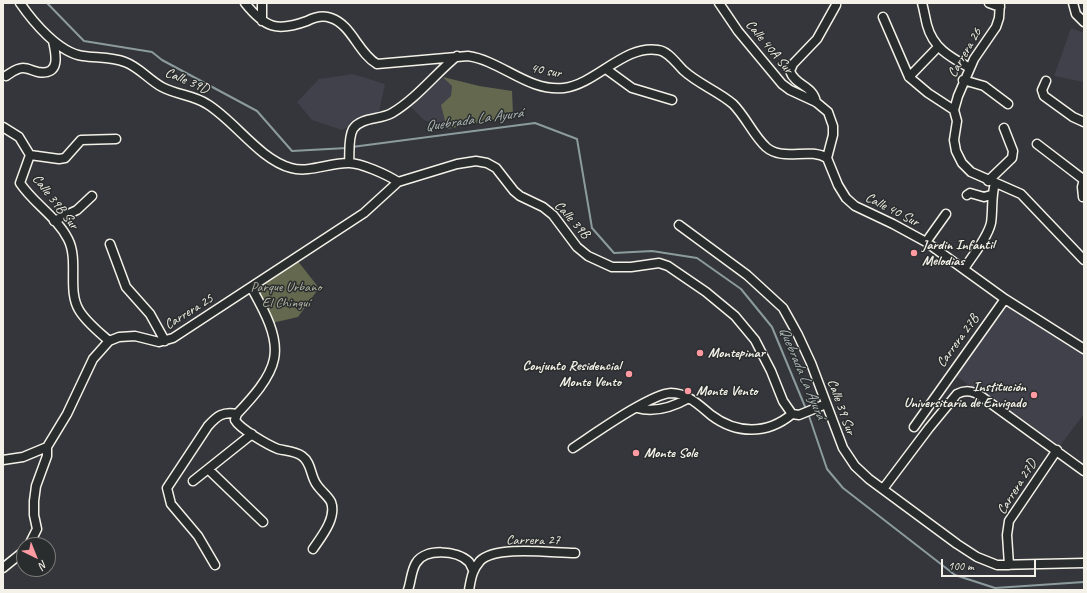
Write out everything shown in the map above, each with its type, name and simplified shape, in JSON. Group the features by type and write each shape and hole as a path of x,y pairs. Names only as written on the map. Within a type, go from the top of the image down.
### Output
{"street":[{"name":"Calle 39D","path":"20,3 53,41 72,54 125,62 163,87 192,96 207,103 261,150 284,166 310,169 349,162"},
{"path":"246,3 262,21"},
{"path":"262,3 262,21"},
{"name":"Calle 40A Sur","path":"719,3 738,32 782,84 790,90 816,102 828,112 833,126 833,135 827,158"},
{"path":"922,3 927,26 938,47 951,57 970,68"},
{"path":"989,3 1000,5"},
{"path":"1074,3 1076,14 1084,22"},
{"name":"Carrera 26","path":"992,182 971,172 962,163 954,146 957,121 954,110 963,80 996,27 999,18 1000,5"},
{"path":"816,102 813,92 798,82 790,70 793,64 817,39 836,6"},
{"name":"40 sur","path":"262,21 286,28 312,18 324,16 333,19 348,31 370,60 377,64 457,56 480,58 525,81 554,88 566,88 578,83 606,69 628,55 640,50 660,50 667,54 694,79 733,105 766,148 776,153 821,154 827,158"},
{"path":"883,17 909,77 928,93 954,110"},
{"path":"6,76 15,70 22,68 40,72 48,71 54,67 56,60 53,41"},
{"path":"909,77 938,47"},
{"path":"398,182 384,173 349,162 350,136 360,123 387,116 400,108 457,56"},
{"path":"606,69 632,88 672,100"},
{"path":"963,80 984,86 1008,104"},
{"path":"1046,81 1042,90 1044,96 1074,117 1084,122"},
{"name":"Calle 39B Sur","path":"3,127 19,137 30,155 20,183 54,221 71,244 75,300 79,310 84,318 109,341"},
{"path":"964,269 987,233 990,224 992,182 1012,158 1013,152 1004,128"},
{"path":"30,155 59,159 65,158 81,140 116,139"},
{"path":"1037,144 1083,184 1083,197"},
{"name":"Calle 40 Sur","path":"827,158 838,185 846,198 855,206 926,242 1005,299 1084,349"},
{"name":"Calle 39B","path":"398,182 457,164 476,161 487,163 496,168 520,196 543,207 554,215 577,247 588,256 612,267 631,267 658,262 668,266 706,292 746,328 764,356 783,402 795,414"},
{"name":"Carrera 25","path":"109,341 128,335 159,342 165,341 192,327 364,213 398,182"},
{"path":"992,182 1021,194 1084,260"},
{"path":"966,195 970,193 984,197 992,195"},
{"path":"54,221 70,214 92,196"},
{"path":"926,242 946,214"},
{"name":"Calle 39 Sur","path":"679,225 752,279 783,308 798,335 838,438 849,458 865,475 977,557 997,565 1084,563"},
{"path":"110,244 126,287 150,314 165,341"},
{"path":"251,287 264,311 271,330 275,345 275,358 270,372 237,414 235,420 237,424 252,434 277,448 302,456 307,461 315,482 331,503 332,514 312,549"},
{"name":"Carrera 27B","path":"914,427 1005,299"},
{"path":"33,537 37,530 34,515 36,486 46,456 47,447 67,414 93,359 109,341"},
{"path":"883,489 929,428 957,394 962,391 975,392 1084,471"},
{"path":"573,448 637,408 644,402 662,395 679,394 689,398 720,421 740,429 753,430 767,428 795,414 826,404"},
{"path":"637,408 655,410 672,406 689,398"},
{"path":"215,565 198,536 171,504 167,488 208,426 220,415 225,413 237,414"},
{"path":"920,418 921,424 929,428"},
{"path":"193,482 252,434"},
{"path":"3,460 23,457 47,447"},
{"name":"Carrera 27D","path":"1009,565 1007,534 1009,521 1057,450"},
{"path":"208,469 263,522"},
{"path":"408,590 415,564 422,555 430,553 453,554 469,563 473,570 468,590"},
{"name":"Carrera 27","path":"473,570 480,561 487,556 498,553 575,553"},
{"path":"3,568 16,557"}],"shaded area":[{"path":"1071,28 1084,33 1084,82 1054,76"},
{"path":"353,74 385,84 379,112 342,130 312,120 297,102 319,79"},
{"path":"443,77 479,86 512,91 513,116 447,129 424,120 411,107"},
{"name":"Institución Universitaria de Envigado","path":"1005,305 1084,355 1084,414 1059,447 956,376"}],"green space":[{"path":"443,77 479,86 512,91 513,116 447,129 441,105 451,96 452,86"},
{"name":"Parque Urbano El Chinguí","path":"297,260 319,288 298,317 272,323 255,287"}],"waterway":[{"name":"Quebrada La Ayurá","path":"47,3 84,41 152,52 162,60 257,111 292,151 347,148"},
{"name":"Quebrada La Ayurá","path":"352,147 535,123 577,139 592,228 614,253 652,251 697,258 741,289 772,327 806,409"},
{"name":"Quebrada La Ayurá","path":"808,413 827,469 843,488 955,575 995,588 1084,582"}],"place":[{"name":"Jardin Infantil Melodias","path":"914,253"},
{"name":"Montepinar","path":"700,353"},
{"name":"Conjunto Residencial Monte Vento","path":"629,374"},
{"name":"Monte Vento","path":"688,391"},
{"name":"Institución Universitaria de Envigado","path":"1034,395"},
{"name":"Monte Sole","path":"636,453"}]}
